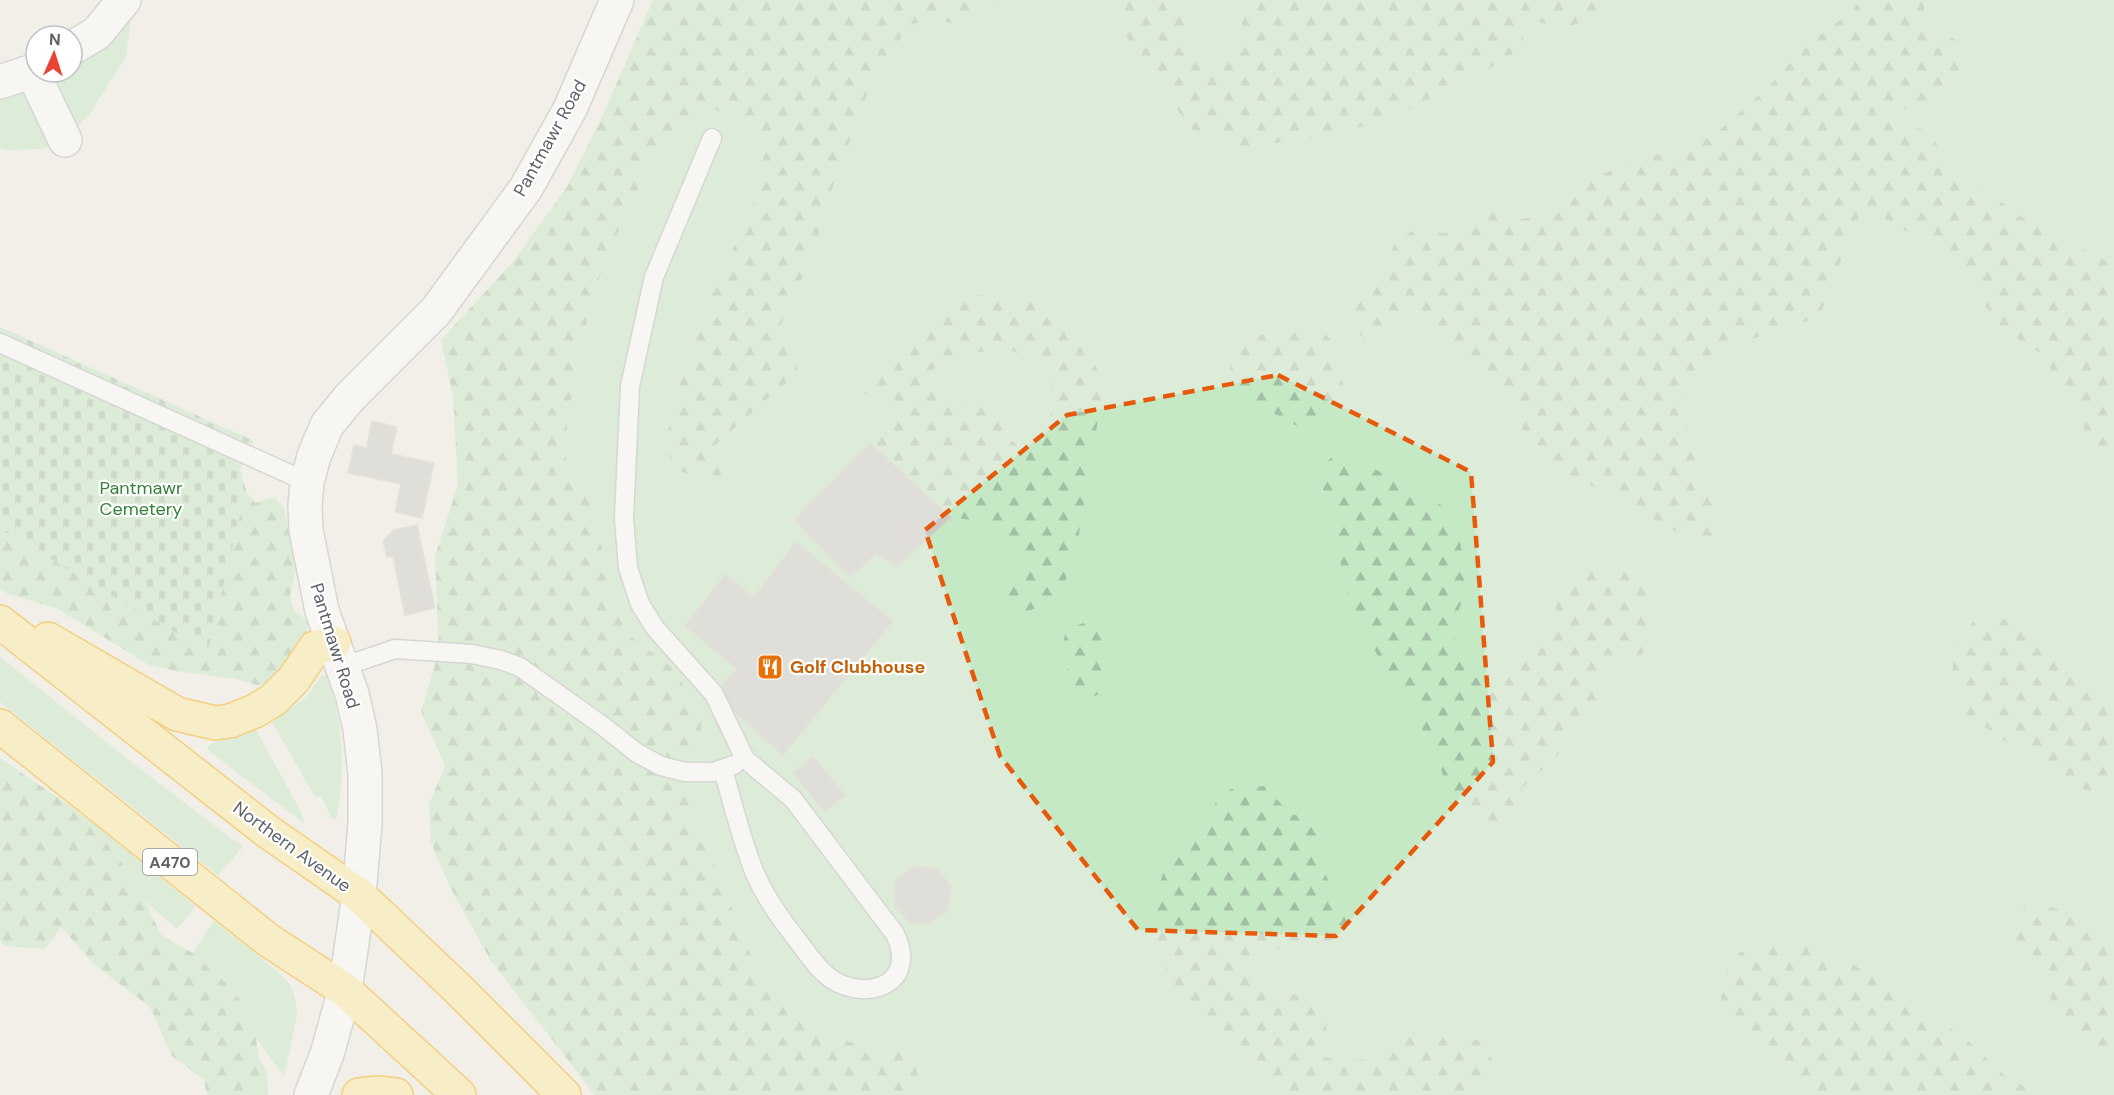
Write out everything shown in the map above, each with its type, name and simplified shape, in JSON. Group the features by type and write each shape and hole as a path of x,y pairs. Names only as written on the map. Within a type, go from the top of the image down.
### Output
{"highway":[{"path":"0,611 177,714 215,723 230,722 273,700 294,679 315,648 338,655"},
{"name":"Northern Avenue","path":"0,622 267,831 359,895 455,986 564,1095"},
{"name":"A470","path":"0,726 268,940 345,990 459,1095"},
{"path":"359,1095 378,1093 396,1095"}],"street":[{"path":"84,41 97,33 124,0"},
{"name":"Pantmawr Road","path":"311,1095 327,1054 345,990 359,895 365,823 365,774 360,729 352,693 322,611 306,530 305,506 314,456 327,425 350,397 436,311 526,188 570,109 617,0"},
{"path":"0,82 24,74"},
{"path":"40,84 65,140"}],"lane":[{"path":"712,138 654,277 630,386 624,518 628,568 640,604 655,628 714,694 745,759 793,799 895,934 902,949 901,968 892,979 880,987 866,990 840,985 825,974 811,958 780,919 755,873 723,770"},
{"path":"0,343 308,482"},
{"path":"338,655 395,649 472,654 501,660 520,667 638,753 661,766 685,772 723,770 745,759"}],"highlighted area":[{"path":"1278,375 1471,472 1493,762 1336,936 1138,930 1000,756 925,530 1067,415"}],"green space":[{"path":"133,0 126,56 91,112 65,140 42,149 8,150 0,148 0,82 24,75 24,84 84,84 84,39"},
{"path":"653,0 1001,0 967,27 931,18 908,26 866,97 828,200 814,255 779,330 798,349 797,373 713,447 721,475 715,484 681,471 669,457 666,437 694,334 759,192 763,159 749,126 722,111 698,107 670,133 632,199 599,278 578,356 567,426 566,464 591,499 600,535 606,583 626,633 671,667 702,711 700,744 685,772 694,817 759,975 814,1028 873,1051 910,1044 920,1085 918,1095 595,1095 491,961 449,885 431,842 429,804 445,766 421,711 439,652 435,556 458,485 453,396 441,340 511,264 567,187 602,117"},
{"path":"712,0 2114,0 2114,1095 677,1095 521,291"},
{"path":"1124,0 1170,0 1183,21 1193,55 1221,61 1240,51 1242,21 1248,8 1260,0 1604,0 1591,20 1558,29 1527,17 1521,48 1481,74 1384,121 1308,139 1239,147 1192,129 1143,65 1118,21"},
{"path":"1860,0 1924,0 1924,20 1956,40 1960,51 1958,73 1939,98 1921,106 1903,109 1891,116 1927,132 1960,173 2029,222 2114,265 2114,472 2087,434 2042,354 2003,330 1976,294 1955,260 1916,235 1892,226 1877,210 1861,212 1845,247 1831,294 1817,318 1721,349 1689,381 1684,417 1692,452 1722,533 1706,539 1680,534 1626,503 1566,473 1522,429 1505,394 1422,312 1407,317 1386,333 1366,340 1349,324 1360,295 1382,274 1395,242 1414,230 1443,233 1474,227 1484,216 1506,208 1521,219 1553,213 1572,193 1630,159 1676,152 1714,135 1766,89 1806,46 1853,10"},
{"path":"978,295 1035,300 1082,338 1104,384 1078,540 1065,582 1047,605 1010,616 1005,591 1026,563 985,522 951,517 870,443 894,416 857,387 949,305","holes":["1011,350 1050,369 1051,412 1041,442 1026,454 1008,437 993,410 958,399 927,373 960,353"]},
{"name":"Pantmawr Cemetery","path":"0,327 62,355 94,374 235,478 255,503 275,497 284,508 296,568 290,596 294,611 308,621 306,645 274,683 257,685 236,679 149,665 56,608 8,594 0,589"},
{"name":"Pantmawr Cemetery","path":"0,327 254,441 240,469 246,490 208,652 0,529"},
{"path":"1323,331 1336,346 1345,395 1343,408 1325,424 1297,426 1256,404 1231,394 1226,376 1239,351 1262,335"},
{"path":"1333,456 1360,462 1443,506 1459,536 1465,570 1461,604 1452,627 1460,656 1475,678 1491,678 1520,651 1549,637 1556,617 1555,592 1568,573 1598,568 1612,569 1633,577 1644,591 1653,618 1651,637 1646,648 1641,655 1619,663 1600,674 1601,690 1596,714 1550,763 1522,788 1517,808 1509,825 1491,829 1473,821 1452,807 1440,766 1409,702 1384,668 1355,612 1345,586 1332,516 1323,490 1322,466"},
{"path":"1999,618 2032,626 2097,698 2114,702 2114,799 2062,782 1965,713 1952,682 1954,646 1973,622"},
{"path":"1087,622 1099,626 1107,650 1109,667 1105,692 1089,698 1071,691 1063,644 1066,629"},
{"path":"0,657 126,758 243,847 218,875 0,702"},
{"path":"326,675 336,707 341,746 341,785 336,819 332,819 321,796 315,797 272,722 307,696 321,676"},
{"path":"256,730 301,812 304,823 210,752 207,747"},
{"path":"0,758 64,802 92,826 120,860 145,901 161,935 193,953 229,986 248,1010 256,1038 258,1057 267,1071 268,1095 207,1095 204,1080 172,1056 150,1007 95,965 61,927 45,949 6,946 0,941"},
{"path":"1265,786 1290,814 1306,817 1324,836 1317,848 1335,908 1347,917 1349,929 1339,941 1316,942 1286,950 1258,948 1249,961 1258,981 1310,1000 1328,1012 1326,1031 1315,1045 1325,1057 1342,1061 1371,1059 1406,1036 1429,1031 1480,1041 1494,1063 1491,1084 1477,1095 1283,1095 1281,1086 1248,1053 1226,1036 1170,980 1158,947 1156,897 1164,870 1174,852 1195,841 1208,828 1216,802 1230,789"},
{"path":"64,802 195,906 177,929 145,901 120,860 92,826"},
{"path":"2035,904 2072,912 2114,934 2114,1064 2092,1048 2060,1018 2046,989 2049,969 2030,952 2012,941 2015,917 2022,910"},
{"path":"214,921 289,983 295,997 297,1016 284,1077 256,1038 248,1010 229,986 193,953"},
{"path":"1766,942 1811,946 1851,963 1964,1037 2003,1074 2038,1095 1798,1095 1783,1063 1748,1041 1721,1002 1721,978 1739,953"}],"building":[{"path":"372,421 397,427 391,454 434,463 422,518 395,512 401,484 348,473 354,445 367,448"},
{"path":"870,443 951,517 898,566 876,554 850,577 794,520"},
{"path":"417,525 435,608 405,615 393,556 387,557 383,541 394,530"},
{"path":"796,542 893,621 783,755 714,694 737,669 685,626 725,574 754,597"},
{"path":"813,756 845,795 825,812 793,773"},
{"path":"915,867 937,868 951,886 948,911 928,924 910,923 894,906 896,879"}],"place":[{"name":"Golf Clubhouse","path":"770,667"}]}
